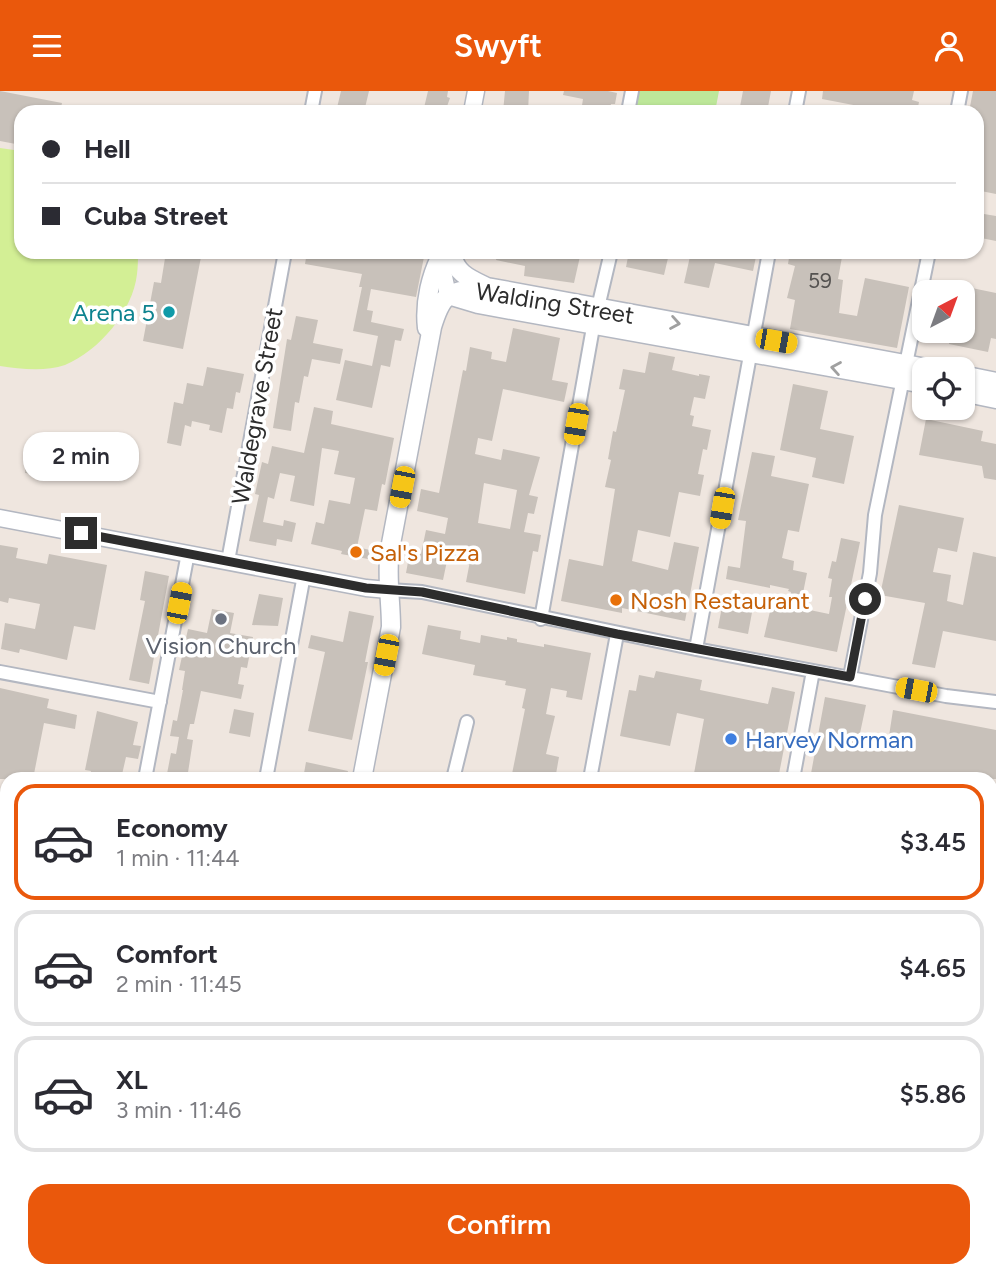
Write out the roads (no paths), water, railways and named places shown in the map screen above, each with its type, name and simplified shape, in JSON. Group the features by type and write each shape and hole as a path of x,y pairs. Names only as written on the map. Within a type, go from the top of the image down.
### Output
{"main road":[{"path":"429,345 425,315 433,270 440,259"},
{"path":"454,259 456,268 464,276 487,287"},
{"name":"Walding Street","path":"448,295 456,291 487,287 596,317"},
{"name":"Walding Street","path":"448,295 462,301 596,317 912,371"},
{"path":"363,772 389,638 391,613 387,569 390,549 429,345 437,312 448,295"},
{"name":"Walding Street","path":"905,372 912,376"},
{"path":"975,378 996,382"},
{"path":"975,395 996,399"}],"street":[{"name":"Waldegrave Street","path":"228,561 284,259"},
{"path":"444,259 443,272 448,295"},
{"path":"541,619 596,317 609,259"},
{"path":"696,649 768,259"},
{"path":"850,677 870,573 875,515 928,259"},
{"path":"0,518 366,588 422,592 617,634 946,696 996,702"},
{"path":"146,772 188,553"},
{"path":"267,772 304,575"},
{"path":"591,772 617,634"},
{"path":"0,671 160,702"},
{"path":"794,772 813,671"},
{"path":"455,772 467,722"}],"place":[{"name":"Arena 5","path":"169,312"},
{"name":"Sal's Pizza","path":"356,552"},
{"name":"Nosh Restaurant","path":"616,600"},
{"name":"Vision Church","path":"221,619"},
{"name":"Harvey Norman","path":"731,739"}]}
